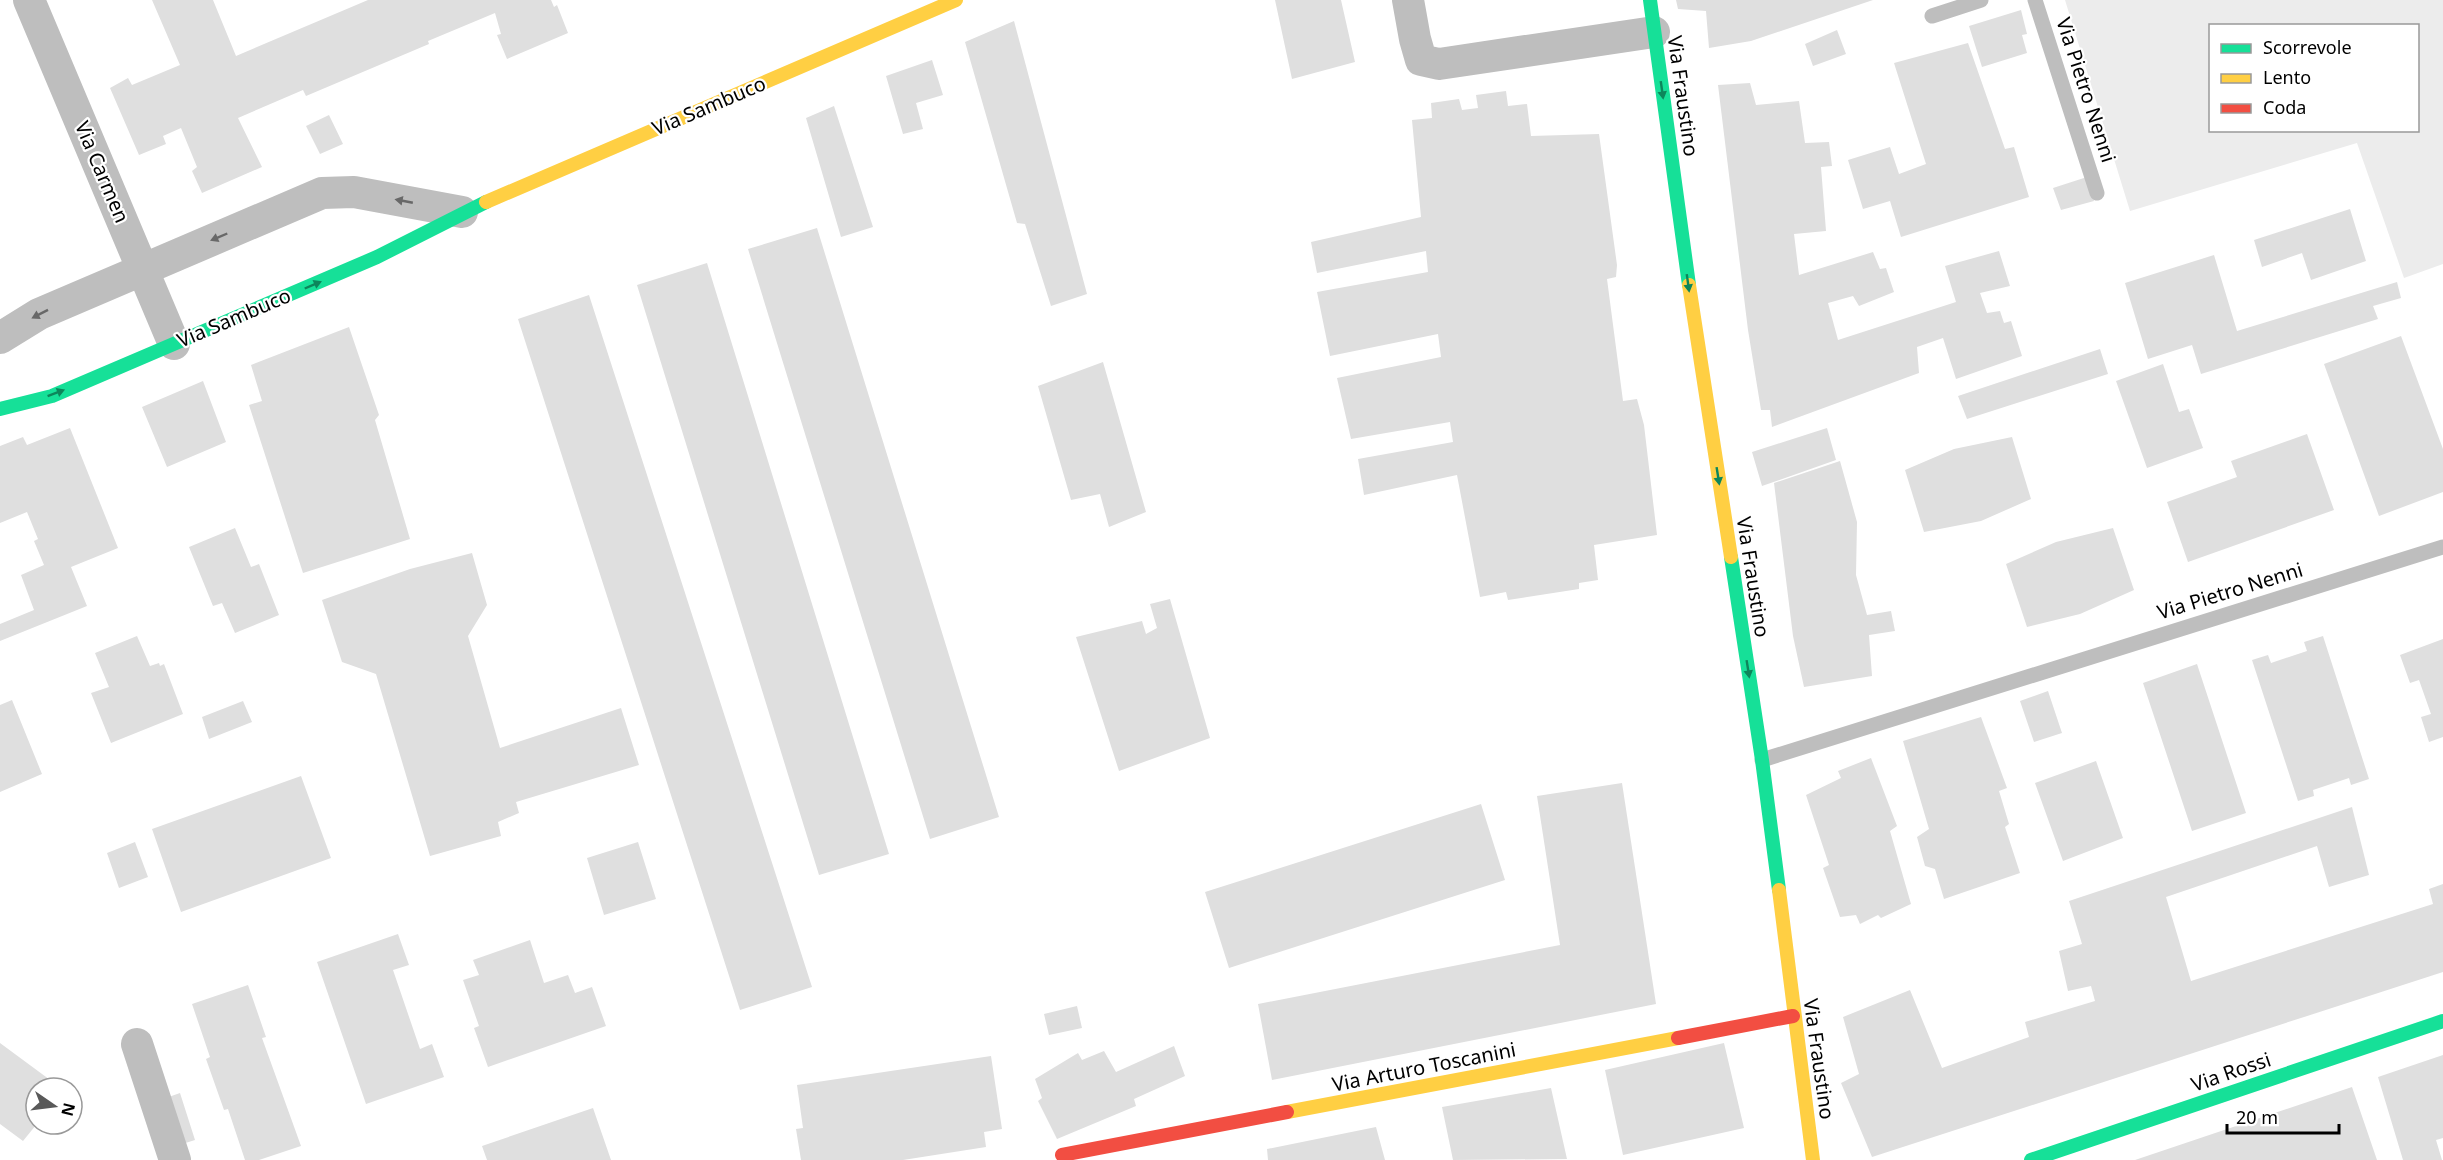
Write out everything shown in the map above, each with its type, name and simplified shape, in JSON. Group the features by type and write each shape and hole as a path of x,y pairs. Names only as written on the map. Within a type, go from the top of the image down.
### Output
{"street":[{"name":"Via Carmen","path":"29,0 174,344"},
{"name":"Via Sambuco","path":"0,409 52,396 174,344 377,257 462,212 956,0"},
{"path":"1408,0 1421,60 1439,64 1654,32"},
{"name":"Via Fraustino","path":"1650,0 1694,321 1762,760 1813,1160"},
{"path":"0,338 39,314 322,193 354,192 462,212"},
{"name":"Via Arturo Toscanini","path":"1062,1155 1794,1016"},
{"name":"Via Rossi","path":"2031,1160 2443,1021"},
{"path":"137,1044 174,1160"}],"lane":[{"path":"1932,16 1982,0"},
{"name":"Via Pietro Nenni","path":"2035,0 2097,193"},
{"name":"Via Pietro Nenni","path":"1762,760 2443,547"}],"shaded area":[{"path":"2065,0 2443,0 2443,264 2404,278 2357,143 2130,211"}],"building":[{"path":"152,0 213,0 236,56 368,0 551,0 554,7 557,5 568,33 507,59 497,35 501,34 495,13 428,41 429,44 306,96 303,90 238,118 262,167 202,193 192,171 197,167 181,128 163,136 166,144 139,155 110,88 128,78 132,85 180,65"},
{"path":"1275,0 1341,0 1355,62 1292,79"},
{"path":"1676,0 1873,0 1751,41 1709,48 1706,11 1678,9"},
{"path":"2021,10 2027,34 2022,35 2027,53 1982,67 1969,26"},
{"path":"1014,21 1087,294 1051,306 1025,224 1017,223 965,42"},
{"path":"1837,30 1846,54 1813,66 1805,44"},
{"path":"1968,43 2005,149 2014,147 2029,197 1901,237 1890,201 1863,209 1848,160 1890,147 1899,174 1926,164 1894,63"},
{"path":"932,60 943,95 916,103 923,129 903,134 886,76"},
{"path":"1750,83 1756,105 1799,101 1805,143 1829,142 1832,166 1821,167 1826,231 1794,234 1799,275 1873,252 1880,269 1886,268 1894,292 1859,306 1853,296 1828,303 1838,340 1956,302 1945,266 1999,251 2010,286 1980,293 1987,313 2000,311 2004,323 2011,321 2022,356 1956,379 1943,338 1917,347 1919,373 1772,427 1770,410 1761,410 1748,330 1718,85"},
{"path":"1506,91 1508,106 1527,104 1531,136 1599,134 1617,265 1616,277 1607,279 1623,401 1637,399 1644,425 1657,535 1594,545 1598,580 1579,583 1579,589 1508,600 1506,592 1480,597 1457,475 1364,495 1358,459 1453,442 1450,422 1351,439 1337,378 1441,357 1438,334 1330,356 1317,292 1428,272 1426,251 1317,273 1311,242 1421,217 1412,120 1432,118 1431,103 1459,99 1462,110 1478,108 1476,95"},
{"path":"834,106 873,227 841,237 806,118"},
{"path":"329,115 343,144 320,154 306,126"},
{"path":"2087,177 2094,201 2061,210 2053,188"},
{"path":"2350,209 2366,261 2311,280 2302,253 2262,267 2254,240"},
{"path":"817,228 999,817 930,839 748,249"},
{"path":"2214,255 2237,331 2397,282 2401,298 2373,306 2378,319 2201,374 2192,345 2148,359 2125,283"},
{"path":"707,263 889,854 819,875 637,285"},
{"path":"589,295 812,987 740,1010 518,319"},
{"path":"349,327 379,415 375,420 410,539 303,573 249,405 262,401 251,365"},
{"path":"2401,336 2443,449 2443,492 2379,516 2324,364"},
{"path":"2100,349 2108,374 1967,419 1958,396"},
{"path":"1103,362 1146,512 1109,527 1100,494 1071,500 1038,386"},
{"path":"2163,364 2179,412 2189,409 2203,448 2147,468 2116,381"},
{"path":"203,381 226,442 167,467 142,407"},
{"path":"70,428 118,548 71,567 87,606 0,641 0,624 34,610 21,575 44,565 34,541 38,539 27,512 0,523 0,446 23,437 27,445"},
{"path":"1827,428 1836,460 1762,486 1752,452"},
{"path":"2307,434 2334,510 2188,562 2167,502 2237,477 2231,461"},
{"path":"2012,437 2031,499 1981,521 1924,532 1905,470 1954,449"},
{"path":"1840,461 1857,522 1856,575 1867,615 1891,611 1895,631 1869,635 1872,676 1804,687 1793,636 1774,483"},
{"path":"235,528 251,567 259,564 279,615 235,633 222,603 213,606 189,547"},
{"path":"2113,528 2134,590 2080,614 2027,627 2006,564 2056,542"},
{"path":"472,553 487,605 468,636 500,748 621,708 639,765 516,802 519,813 498,822 501,836 430,856 376,674 342,662 322,600 410,569"},
{"path":"1170,599 1210,738 1119,771 1076,637 1142,621 1146,634 1157,628 1150,604"},
{"path":"137,636 150,666 164,664 183,714 111,743 91,693 109,687 95,653"},
{"path":"2323,636 2369,779 2351,785 2349,778 2313,790 2314,796 2298,801 2252,660 2268,655 2271,663 2307,651 2304,642"},
{"path":"2443,639 2443,737 2429,742 2421,717 2431,714 2419,680 2410,683 2400,655"},
{"path":"2197,664 2246,813 2192,831 2143,683"},
{"path":"2048,691 2062,733 2034,742 2020,701"},
{"path":"12,700 42,774 0,792 0,705"},
{"path":"243,701 252,722 209,739 202,717"},
{"path":"1981,717 2007,788 1999,791 2009,824 2005,827 2020,873 1944,899 1935,869 1925,866 1917,837 1929,829 1903,741"},
{"path":"1871,758 1897,826 1890,831 1911,904 1881,918 1878,915 1860,924 1856,915 1840,917 1823,868 1829,865 1806,795 1841,778 1838,771"},
{"path":"2096,761 2123,838 2063,861 2035,783"},
{"path":"301,776 331,858 181,912 152,829"},
{"path":"1622,783 1656,1004 1272,1080 1258,1004 1560,945 1537,796"},
{"path":"1481,804 1505,880 1229,968 1205,892"},
{"path":"2352,807 2369,875 2329,887 2317,846 2166,897 2191,981 2433,904 2429,889 2443,884 2443,972 1872,1157 1841,1083 1859,1074 1843,1017 1910,990 1942,1068 2029,1037 2025,1022 2095,1001 2091,986 2068,991 2059,951 2082,944 2069,901"},
{"path":"135,842 148,877 119,888 107,853"},
{"path":"638,842 656,899 604,915 587,858"},
{"path":"398,934 409,965 393,970 420,1049 432,1044 444,1077 366,1104 317,962"},
{"path":"530,940 544,983 568,975 575,993 592,987 606,1026 488,1067 474,1028 479,1026 463,980 479,975 473,960"},
{"path":"248,985 266,1037 262,1038 301,1146 259,1160 245,1160 228,1109 224,1110 206,1059 210,1057 192,1004"},
{"path":"1077,1006 1082,1028 1049,1035 1044,1014"},
{"path":"0,1043 45,1076 24,1076 24,1136 27,1136 23,1141 0,1124"},
{"path":"1724,1043 1744,1128 1623,1155 1605,1070"},
{"path":"1174,1046 1185,1076 1134,1099 1136,1106 1057,1139 1038,1101 1042,1098 1035,1079 1078,1053 1082,1060 1104,1051 1116,1072"},
{"path":"2443,1055 2443,1138 2436,1140 2442,1160 2403,1160 2378,1077"},
{"path":"991,1056 1002,1129 984,1132 986,1147 903,1160 801,1160 796,1129 803,1128 797,1085"},
{"path":"2352,1087 2377,1160 2135,1160"},
{"path":"1551,1088 1567,1159 1453,1160 1442,1107"},
{"path":"180,1093 195,1140 176,1146 163,1099"},
{"path":"593,1108 611,1160 487,1160 482,1146"},
{"path":"1376,1127 1385,1160 1268,1160 1267,1149"}],"traffic: fast":[{"path":"1650,0 1689,285"},
{"path":"0,409 52,396 377,257 486,202"},
{"path":"1731,557 1779,890"},
{"path":"2031,1160 2443,1021"}],"traffic: slow":[{"path":"486,202 956,0"},
{"path":"1689,285 1731,557"},
{"path":"1779,890 1813,1160"},
{"path":"1287,1112 1678,1038"}],"traffic: jam":[{"path":"1678,1038 1793,1016"},
{"path":"1062,1155 1287,1112"}]}
